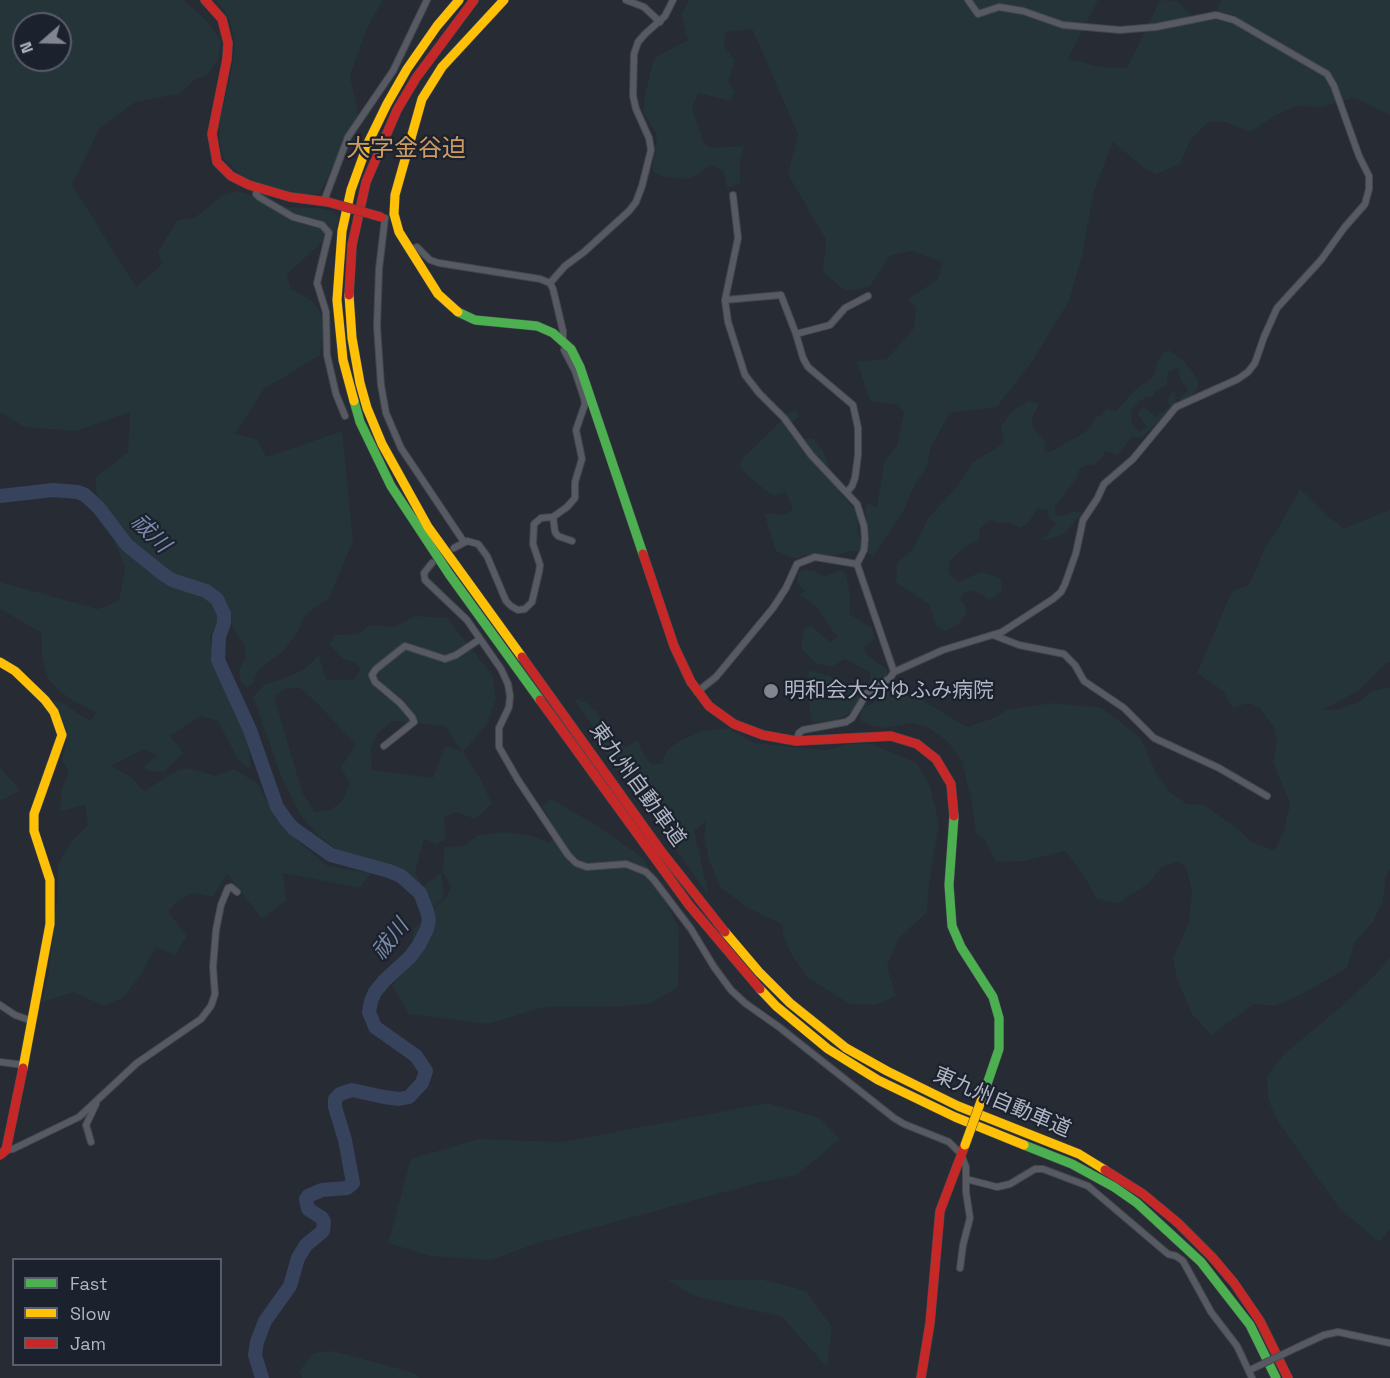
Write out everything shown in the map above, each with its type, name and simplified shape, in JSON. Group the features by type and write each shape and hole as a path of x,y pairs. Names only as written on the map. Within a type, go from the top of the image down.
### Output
{"main road":[{"path":"205,0 222,19 228,43 213,126 214,154 221,168 231,176 257,187 290,197 326,201 387,218 442,299 459,313 482,321 537,326 553,333 565,343 580,367 674,646 697,692 716,712 741,728 796,741 891,736 917,744 936,759 951,784 955,824 949,885 952,926 961,947 993,997 1001,1029 999,1049 940,1211 930,1323 921,1378"},
{"name":"東九州自動車道","path":"459,0 437,26 407,69 387,104 368,143 351,190 342,231 337,300 343,360 360,422 391,486 449,574 689,905 750,980 776,1006 828,1049 878,1080 956,1117 1072,1164 1114,1187 1137,1203 1201,1262 1225,1291 1250,1325 1276,1378"},
{"name":"東九州自動車道","path":"474,0 416,78 397,110 366,182 352,245 349,291 352,338 362,391 382,444 428,527 661,851 759,972 821,1029 846,1048 958,1106 1079,1154 1143,1194 1178,1223 1234,1283 1260,1321 1288,1378"},
{"path":"387,218 394,204 398,181 427,89 442,67 504,0"},
{"path":"0,662 15,671 45,700 54,712 62,735 34,814 34,831 50,880 46,950 24,1065 3,1152"}],"street":[{"path":"326,201 348,137 393,71 427,0"},
{"path":"626,0 644,8 660,22"},
{"path":"550,283 565,266 584,252 633,207 642,186 651,150 649,138 636,109 633,96 634,54 638,42 665,16 673,0"},
{"path":"796,741 802,730 846,722 852,718 867,693 890,678 894,672 943,650 993,635 1011,626 1061,592 1076,553 1083,520 1097,500 1104,484 1133,459 1176,407 1238,379 1248,372 1255,363 1277,308 1321,260 1365,204 1370,189 1369,176 1359,156 1334,86 1327,74 1234,20 1216,15 1156,27 1120,30 1063,24 1023,11 999,7 978,14 968,0"},
{"path":"257,187 256,194 259,197 293,217 322,225 329,233 317,283 326,312 326,348 329,366 345,416"},
{"path":"733,195 738,238 724,300 735,347 750,383 784,418 811,455 857,504 864,526 864,550 857,564 894,672"},
{"path":"387,218 378,286 377,326 381,385 386,413 401,448 464,542"},
{"path":"409,250 417,247 430,260 439,263 540,279 550,283 563,331 564,350 575,372 585,404 576,430 582,459 575,482 575,498 572,503 553,517 541,518 534,524 533,544 540,565 532,603 525,609 518,610 510,606 481,547 475,542 464,542 454,548"},
{"path":"724,300 781,295 808,367 848,400 856,414 858,455 855,478 847,492"},
{"path":"796,334 831,325 844,308 868,296"},
{"path":"553,517 555,532 558,536 572,541"},
{"path":"697,692 724,668 773,608 786,588 796,564 815,557 857,564"},
{"path":"432,562 424,573 425,580 466,620 501,669 509,690 509,707 500,729 499,747 568,855 576,863 587,867 626,864 646,872 680,914 726,982 745,1003 894,1118 963,1150 970,1218 960,1268"},
{"path":"993,635 1019,645 1064,654 1075,665 1084,681 1124,708 1154,738 1219,768 1267,796"},
{"path":"384,746 414,722 400,703 375,682 372,675 376,669 405,646 445,659 456,655 480,639"},
{"path":"3,1152 79,1117 137,1063 192,1027 207,1012 215,994 214,948 221,906 228,888 231,887 237,892"},
{"path":"0,1005 15,1015 32,1021"},
{"path":"0,1062 24,1065"},
{"path":"91,1142 86,1125 98,1100"},
{"path":"966,1179 997,1186 1010,1184 1035,1169 1043,1169 1088,1186 1168,1254 1183,1261 1211,1312 1237,1346 1250,1373"},
{"path":"1240,1378 1324,1335 1338,1332 1390,1343"}],"shaded area":[{"path":"0,0 184,0 206,20 221,40 218,60 207,75 197,78 179,94 135,102 99,129 72,185 136,287 162,264 158,251 178,220 194,218 224,195 238,191 288,207 332,211 339,218 335,231 287,274 291,289 312,301 324,318 320,355 264,389 235,434 256,439 267,457 342,431 353,541 329,598 304,616 298,631 283,652 264,665 255,675 254,683 248,687 241,683 239,670 246,655 243,642 234,630 230,617 217,625 210,636 212,653 248,740 251,770 238,760 218,721 201,716 170,736 183,753 164,772 148,771 143,767 157,756 144,749 111,766 130,776 144,791 178,770 188,768 215,776 234,769 258,784 275,818 328,866 371,873 360,888 283,873 286,900 262,919 227,874 213,897 192,893 177,901 168,912 187,936 175,955 156,947 140,976 124,997 104,1006 74,992 42,1002 49,971 58,890 58,864 72,841 88,825 85,805 60,811 62,788 69,772 62,760 66,742 62,719 51,701 59,701 90,721 96,712 72,700 58,690 48,678 42,658 42,633 0,609 0,582 98,609 119,601 125,568 96,492 96,477 128,452 130,412 76,431 24,427 0,412"},
{"path":"215,0 383,0 367,28 350,76 358,113 357,119 342,144 319,194 304,195 285,192 253,182 240,174 223,157 219,139 220,120 235,44 230,21 223,8"},
{"path":"689,0 1098,0 1068,59 1102,67 1127,68 1160,0 1178,1 1196,22 1214,20 1221,0 1390,0 1390,115 1355,98 1322,107 1297,106 1276,115 1250,132 1225,122 1209,122 1191,139 1180,164 1157,174 1144,168 1113,142 1094,191 1082,256 1069,301 1033,360 997,407 950,413 931,447 926,469 916,482 903,512 873,556 866,552 849,551 835,556 804,555 796,559 776,551 764,513 782,515 793,510 786,492 773,496 739,466 744,457 789,413 795,411 799,416 792,424 805,439 813,438 823,451 840,493 858,513 857,534 869,541 865,509 868,503 877,507 884,463 897,446 904,412 897,404 870,401 857,362 887,359 914,328 916,307 908,299 938,279 943,262 911,251 890,256 869,287 845,291 823,272 826,240 788,174 798,134 752,29 726,32 724,47 735,60 728,82 735,91 730,101 698,93 692,109 704,143 711,148 744,146 740,161 740,183 727,188 724,172 711,165 690,179 662,177 652,170 657,135 643,111 645,94 654,58 688,40 681,15"},
{"path":"1169,350 1186,363 1199,382 1195,393 1183,401 1178,399 1188,390 1180,379 1178,368 1168,372 1167,384 1152,396 1139,402 1131,411 1132,424 1140,432 1147,426 1138,415 1139,410 1144,407 1156,417 1170,406 1167,400 1172,392 1175,391 1176,394 1175,405 1141,438 1131,437 1118,455 1105,451 1101,459 1093,465 1085,465 1079,470 1078,477 1055,506 1056,516 1067,515 1072,511 1083,512 1066,532 1042,541 1056,524 1049,518 1048,510 1037,508 1029,522 1020,528 1009,522 1002,524 990,520 980,529 979,539 962,549 950,561 949,573 958,582 981,572 995,576 1001,579 1002,591 989,600 976,591 965,592 959,599 965,605 967,613 959,624 945,631 936,625 929,604 896,582 897,563 913,549 928,518 958,486 972,463 1004,443 1001,426 1010,413 1028,401 1040,404 1033,415 1032,424 1046,442 1044,450 1048,453 1082,434 1091,427 1095,417 1101,416 1106,409 1116,411 1136,389 1153,377 1158,360 1163,353"},
{"path":"1300,489 1327,516 1344,528 1390,510 1390,662 1386,663 1358,691 1322,710 1336,710 1357,703 1372,691 1390,687 1390,869 1386,876 1383,901 1373,922 1354,943 1347,968 1304,993 1275,1006 1254,1004 1211,1035 1192,1014 1177,979 1173,959 1189,921 1192,892 1186,867 1178,862 1163,866 1149,883 1118,903 1097,899 1082,873 1065,851 1024,861 996,862 985,840 976,833 972,803 961,759 947,741 927,727 911,723 884,728 860,720 862,708 870,705 885,693 897,689 920,699 967,727 996,717 1007,710 1022,707 1055,703 1102,708 1140,737 1157,775 1170,792 1187,804 1205,805 1253,843 1274,850 1283,834 1290,804 1273,762 1277,741 1274,727 1260,708 1248,703 1233,708 1223,691 1197,673 1232,591 1248,585 1264,548 1276,532"},
{"path":"805,569 815,571 823,577 842,570 847,578 850,596 849,614 872,628 875,639 863,648 870,657 887,669 887,684 884,689 870,692 850,713 837,720 812,723 806,690 809,670 830,676 853,693 869,682 871,673 845,659 831,667 816,663 801,648 804,628 811,626 830,642 837,637 816,606 798,594 806,591 797,584 798,572"},
{"path":"415,616 447,618 493,676 496,699 486,725 463,752 481,780 492,804 475,819 456,812 444,817 446,838 437,844 424,839 415,873 423,886 441,873 444,897 423,918 415,883 377,861 357,858 338,851 319,836 301,816 281,776 253,697 264,685 303,670 319,655 326,680 353,680 361,669 356,663 343,659 330,645 335,635 359,634 369,625 394,627","holes":["286,688 300,688 356,745 341,767 350,784 342,801 330,810 315,812 303,794 274,697","392,721 445,726 463,752 445,746 433,778 372,770 371,749 376,735"]},
{"path":"573,698 587,703 597,712 613,739 626,747 638,740 642,752 652,765 662,763 667,750 681,740 703,731 728,728 754,743 826,750 847,744 872,744 917,763 930,786 939,823 929,883 927,912 898,939 887,967 896,996 875,1005 850,1004 807,977 792,956 783,934 783,925 748,908 720,887 709,860 704,836 706,821 694,831 709,896 596,740 595,729"},
{"path":"0,767 20,790 0,800"},
{"path":"551,799 595,824 643,858 679,928 678,987 651,1003 627,1006 544,1007 488,1024 409,1014 392,986 407,967 414,929 447,896 451,886 443,873 444,847 463,846 479,835 505,832 533,836 548,843 558,834 542,806"},
{"path":"1390,957 1390,1229 1379,1242 1340,1209 1278,1122 1268,1099 1267,1076 1285,1053 1343,1005 1378,972"},
{"path":"767,1103 818,1117 840,1139 797,1175 761,1182 535,1244 491,1260 430,1256 388,1243 411,1159 478,1139 562,1142"},
{"path":"668,1280 764,1280 806,1291 832,1327 827,1367 782,1317 694,1296"},
{"path":"333,1351 416,1374 419,1378 302,1378 299,1371 314,1353"}],"waterway":[{"name":"祓川","path":"0,496 53,490 78,492 85,495 99,508 127,545 163,574 172,580 206,591 217,599 224,614 224,623 219,637 218,660 250,730 277,807 293,828 331,855 401,876 420,893 427,911 429,920 427,929 419,945 375,992 369,1012 375,1027 416,1056 426,1071 422,1083 409,1097 399,1099 352,1090 340,1094 335,1099 353,1183 347,1188 322,1190 306,1199 308,1209 322,1218 323,1231 306,1245 298,1258 290,1286 265,1321 255,1355 262,1378"}],"traffic: fast":[{"path":"458,312 475,320 537,326 553,333 571,349 580,367 643,554"},
{"path":"354,401 360,422 391,486 449,574 540,700"},
{"path":"954,816 949,885 952,926 961,947 993,997 999,1018 999,1049 985,1090"},
{"path":"1024,1145 1072,1164 1114,1187 1137,1203 1201,1262 1250,1325 1276,1378"}],"traffic: slow":[{"path":"354,401 343,360 337,300 342,231 351,190 368,143 387,104 407,69 437,26 459,0"},
{"path":"458,312 438,294 399,232 394,214 395,195 422,99 442,67 504,0"},
{"path":"349,295 352,338 360,383 367,408 382,444 428,527 522,657"},
{"path":"0,662 15,671 45,700 54,712 62,735 34,814 34,831 50,880 50,924 23,1068"},
{"path":"725,932 759,972 790,1003 846,1048 958,1106 1079,1154 1105,1170"},
{"path":"760,989 776,1006 828,1049 878,1080 955,1117 1024,1145"},
{"path":"965,1145 985,1090"}],"traffic: jam":[{"path":"205,0 222,19 228,43 212,134 217,162 231,176 249,185 290,197 328,202"},
{"path":"349,295 352,245 366,182 397,110 416,78 474,0"},
{"path":"328,202 381,217"},
{"path":"643,554 674,646 691,682 709,706 734,724 763,735 796,741 891,736 917,744 936,759 951,784 954,816"},
{"path":"522,657 661,851 725,932"},
{"path":"540,700 689,905 760,989"},
{"path":"0,1155 6,1150 23,1068"},
{"path":"921,1378 930,1323 940,1211 965,1145"},
{"path":"1105,1170 1143,1194 1178,1223 1212,1257 1234,1283 1260,1321 1288,1378"}],"place":[{"name":"明和会大分ゆふみ病院","path":"771,691"}],"district":[{"name":"大字金谷迫","path":"406,149"}]}
